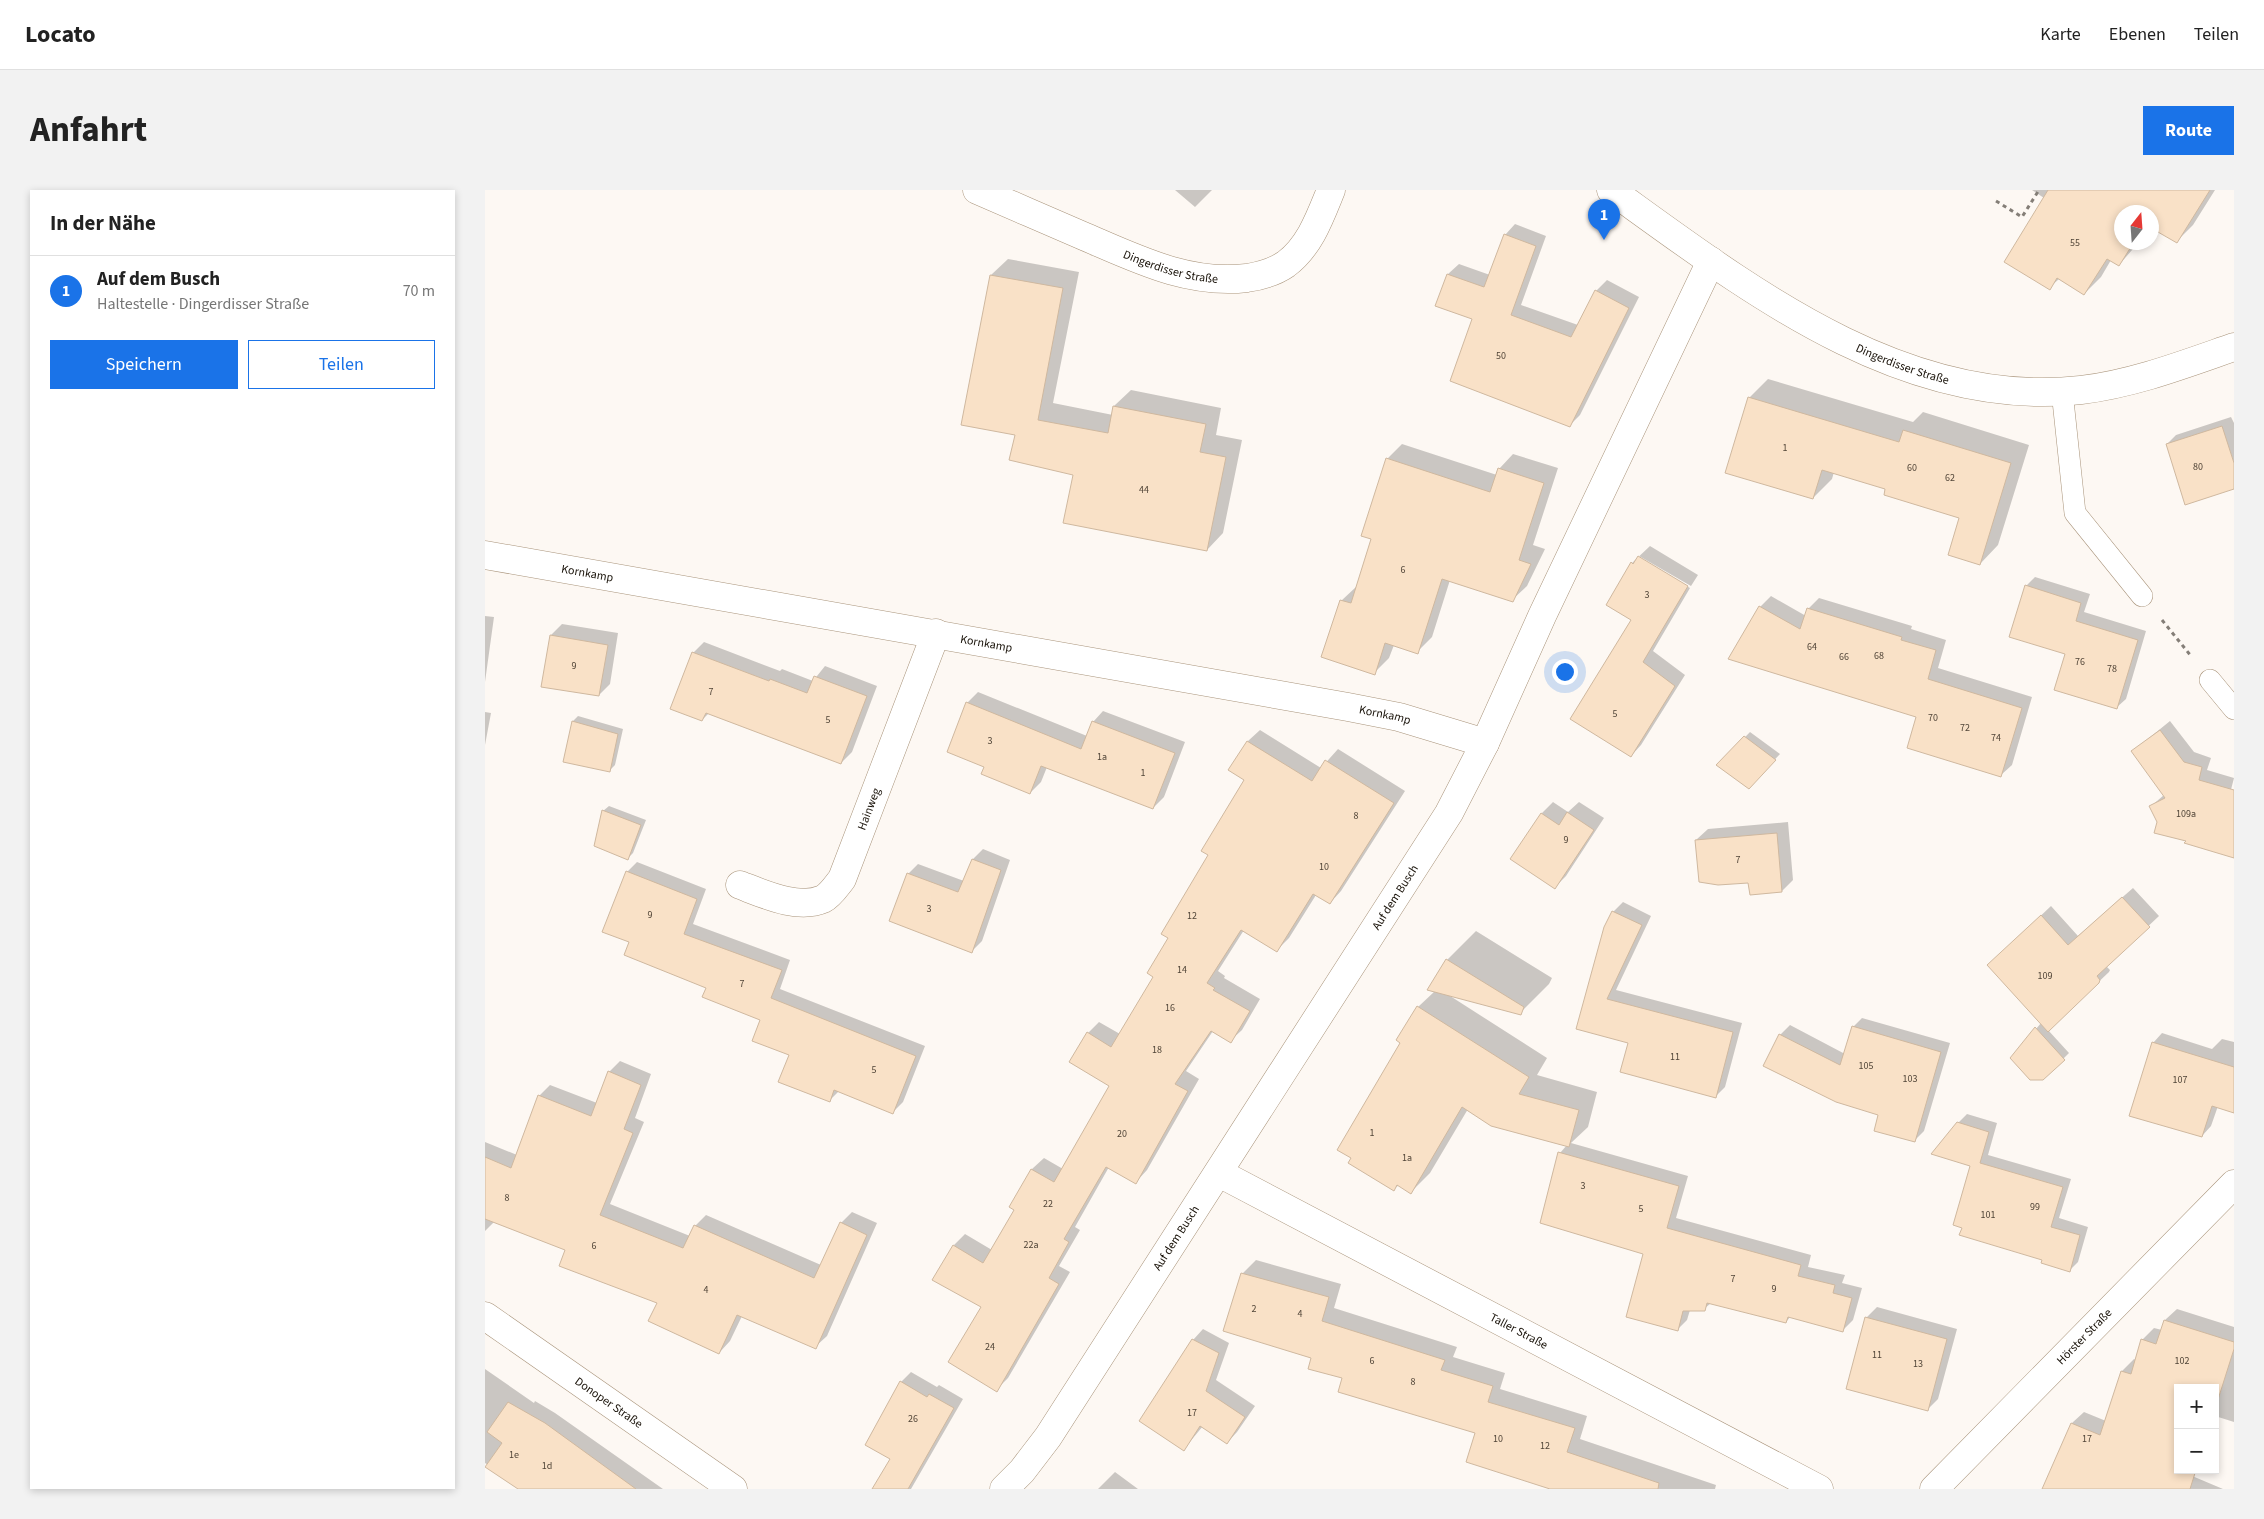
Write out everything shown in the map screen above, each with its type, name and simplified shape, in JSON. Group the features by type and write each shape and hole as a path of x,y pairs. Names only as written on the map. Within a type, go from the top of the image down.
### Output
{"street":[{"name":"Dingerdisser Straße","path":"977,190 1157,267 1198,278 1230,280 1259,276 1285,265 1309,238 1320,218 1331,190"},
{"name":"Dingerdisser Straße","path":"1611,190 1765,298 1806,321 1845,342 1889,360 1948,379 1977,386 2063,391 2115,384 2234,348"},
{"name":"Auf dem Busch","path":"1004,1489 1022,1471 1048,1437 1219,1174 1449,813 1485,743 1541,616 1711,261"},
{"name":"Kornkamp","path":"485,555 936,633 1399,717 1485,743"},
{"name":"Hainweg","path":"740,885 795,902 811,902 825,898 835,888 842,878 936,633"},
{"name":"Taller Straße","path":"1219,1174 1819,1489"},
{"name":"Hörster Straße","path":"1934,1489 2234,1184"},
{"name":"Donoper Straße","path":"485,1316 733,1489"}],"lane":[{"path":"2063,391 2075,514 2142,596"},
{"path":"2210,680 2234,709"}],"path":[{"path":"1996,201 2022,218 2039,190"},
{"path":"2142,596 2210,680"}],"building":[{"path":"2048,190 2210,190 2177,243 2159,233 2159,205 2114,205 2114,250 2129,250 2119,266 2107,259 2084,295 2057,278 2050,290 2004,262"},
{"path":"1504,234 1536,246 1511,315 1571,337 1595,290 1629,308 1570,427 1450,381 1472,319 1435,306 1447,274 1484,287"},
{"path":"990,275 1063,288 1038,420 1108,433 1113,406 1206,424 1200,452 1226,457 1207,551 1063,523 1073,475 1009,460 1015,435 961,425"},
{"path":"1748,397 1899,442 1903,430 2011,463 1980,565 1948,555 1959,518 1884,495 1885,489 1822,470 1813,499 1725,473"},
{"path":"2222,426 2234,463 2234,489 2185,505 2166,444"},
{"path":"1386,458 1490,492 1498,468 1544,483 1519,560 1531,564 1513,602 1442,579 1418,654 1385,643 1375,675 1321,657 1340,600 1351,603 1371,539 1361,536"},
{"path":"1638,556 1688,586 1643,662 1675,686 1631,757 1570,719 1631,620 1606,605 1631,562 1633,564"},
{"path":"2025,585 2081,603 2076,621 2138,640 2117,709 2054,690 2065,654 2009,637"},
{"path":"1759,606 1800,629 1807,608 1902,637 1901,640 1936,650 1928,679 2022,708 2001,777 1907,748 1916,717 1728,659"},
{"path":"550,635 608,645 599,696 541,687"},
{"path":"692,652 807,693 814,676 867,696 841,764 706,713 702,721 670,709"},
{"path":"966,702 1081,749 1092,721 1175,753 1153,809 1041,766 1030,794 981,774 984,767 947,752"},
{"path":"572,721 618,734 610,772 563,762"},
{"path":"2160,730 2184,762 2202,767 2199,780 2234,790 2234,858 2184,843 2186,841 2154,833 2157,822 2149,806 2165,798 2131,751"},
{"path":"1744,736 1776,760 1749,789 1716,765"},
{"path":"1247,741 1312,781 1325,760 1394,803 1330,904 1313,894 1277,952 1241,930 1207,983 1215,988 1213,990 1250,1011 1231,1043 1211,1031 1175,1084 1188,1091 1136,1184 1106,1167 1064,1239 1069,1242 1049,1278 1059,1284 997,1392 948,1362 981,1307 932,1280 953,1245 983,1263 1014,1210 1009,1207 1031,1169 1054,1182 1109,1086 1069,1062 1087,1032 1111,1047 1153,977 1147,973 1168,938 1161,934 1208,855 1201,851 1244,780 1228,770"},
{"path":"602,810 641,825 628,860 594,846"},
{"path":"1567,812 1594,830 1555,889 1510,859 1541,813 1559,825"},
{"path":"1777,833 1782,892 1750,895 1748,883 1718,885 1699,882 1695,840"},
{"path":"972,859 1001,870 972,953 889,921 907,873 958,892"},
{"path":"626,871 697,899 684,934 782,970 771,998 916,1056 893,1114 834,1090 830,1102 778,1082 789,1055 752,1041 760,1020 702,997 706,988 624,955 629,942 602,932"},
{"path":"2122,897 2150,927 2097,976 2100,980 2099,983 2048,1032 1987,965 2041,915 2068,945"},
{"path":"1612,911 1642,925 1607,999 1733,1032 1716,1098 1620,1072 1628,1043 1576,1029 1604,927"},
{"path":"1446,959 1524,1007 1521,1015 1427,990"},
{"path":"1417,1006 1529,1077 1519,1094 1579,1110 1569,1147 1491,1126 1462,1107 1411,1194 1397,1185 1394,1191 1348,1163 1351,1158 1337,1150 1400,1043 1396,1040"},
{"path":"1852,1026 1941,1052 1915,1142 1874,1131 1878,1115 1836,1102 1763,1066 1779,1034 1840,1065"},
{"path":"2035,1027 2065,1060 2043,1080 2030,1080 2010,1058"},
{"path":"2152,1042 2234,1067 2234,1113 2212,1106 2202,1137 2129,1116"},
{"path":"608,1071 641,1085 624,1129 633,1133 600,1215 683,1248 694,1225 814,1278 840,1222 867,1235 816,1349 737,1315 719,1354 648,1321 657,1303 559,1266 565,1250 485,1219 485,1157 511,1168 538,1095 591,1116"},
{"path":"1957,1122 1989,1132 1980,1163 2063,1187 2051,1227 2080,1235 2070,1272 2041,1263 2042,1260 1959,1235 1962,1228 1953,1225 1970,1166 1931,1154"},
{"path":"1558,1152 1679,1186 1667,1228 1801,1265 1798,1276 1835,1285 1833,1293 1852,1298 1843,1332 1788,1317 1786,1323 1707,1303 1705,1311 1683,1311 1678,1331 1626,1317 1643,1254 1540,1223"},
{"path":"1241,1273 1329,1297 1322,1321 1445,1360 1441,1370 1493,1386 1488,1402 1575,1428 1567,1452 1659,1483 1658,1489 1550,1489 1466,1462 1475,1433 1338,1392 1342,1378 1308,1369 1311,1358 1223,1331"},
{"path":"1865,1317 1947,1339 1928,1411 1846,1389"},
{"path":"2164,1320 2234,1342 2234,1349 2219,1396 2219,1384 2174,1384 2174,1474 2195,1474 2190,1489 2042,1489 2071,1423 2100,1435 2121,1371 2131,1374 2141,1339 2156,1344"},
{"path":"1192,1339 1219,1353 1206,1391 1245,1417 1227,1444 1200,1426 1184,1451 1139,1421"},
{"path":"900,1381 927,1397 929,1394 954,1408 908,1489 872,1489 890,1459 865,1445"},
{"path":"508,1402 545,1423 636,1489 518,1489 485,1467 502,1443 487,1432"}],"place":[{"name":"Auf dem Busch","path":"1604,240"}]}
